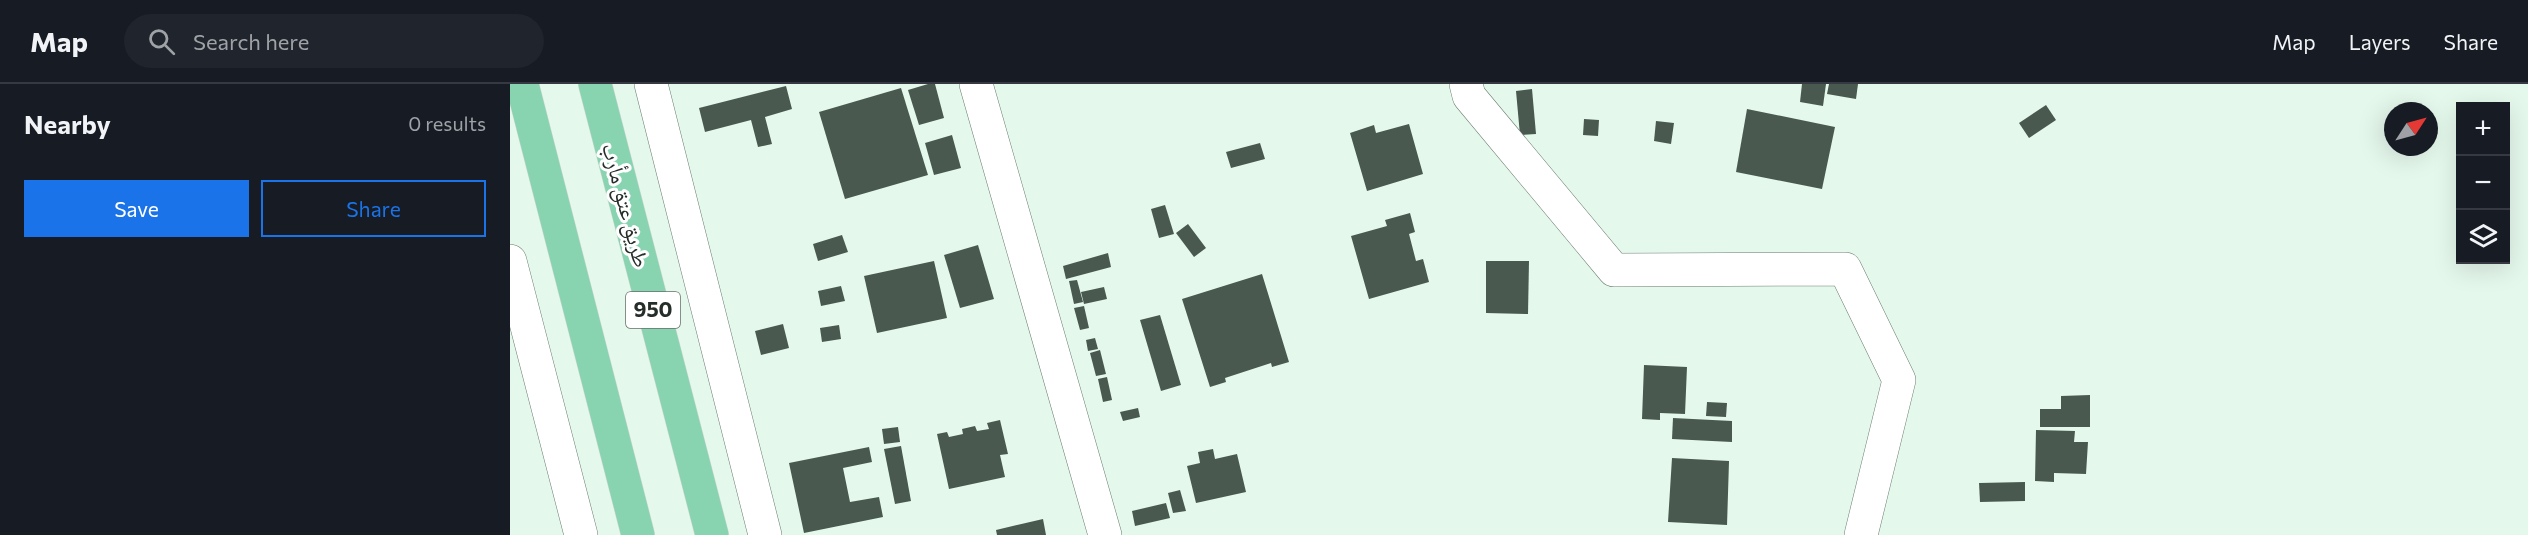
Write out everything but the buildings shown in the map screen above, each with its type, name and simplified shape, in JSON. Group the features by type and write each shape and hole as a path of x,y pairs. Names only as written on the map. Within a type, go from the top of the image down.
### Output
{"main road":[{"path":"522,84 638,535"},
{"name":"طريق عتق مأرب","path":"594,84 712,535"}],"street":[{"path":"976,84 1105,535"},
{"path":"1466,84 1469,96 1614,270 1845,269 1899,380 1861,535"},
{"path":"654,85 765,535"},
{"path":"510,261 522,360 580,535"}]}
